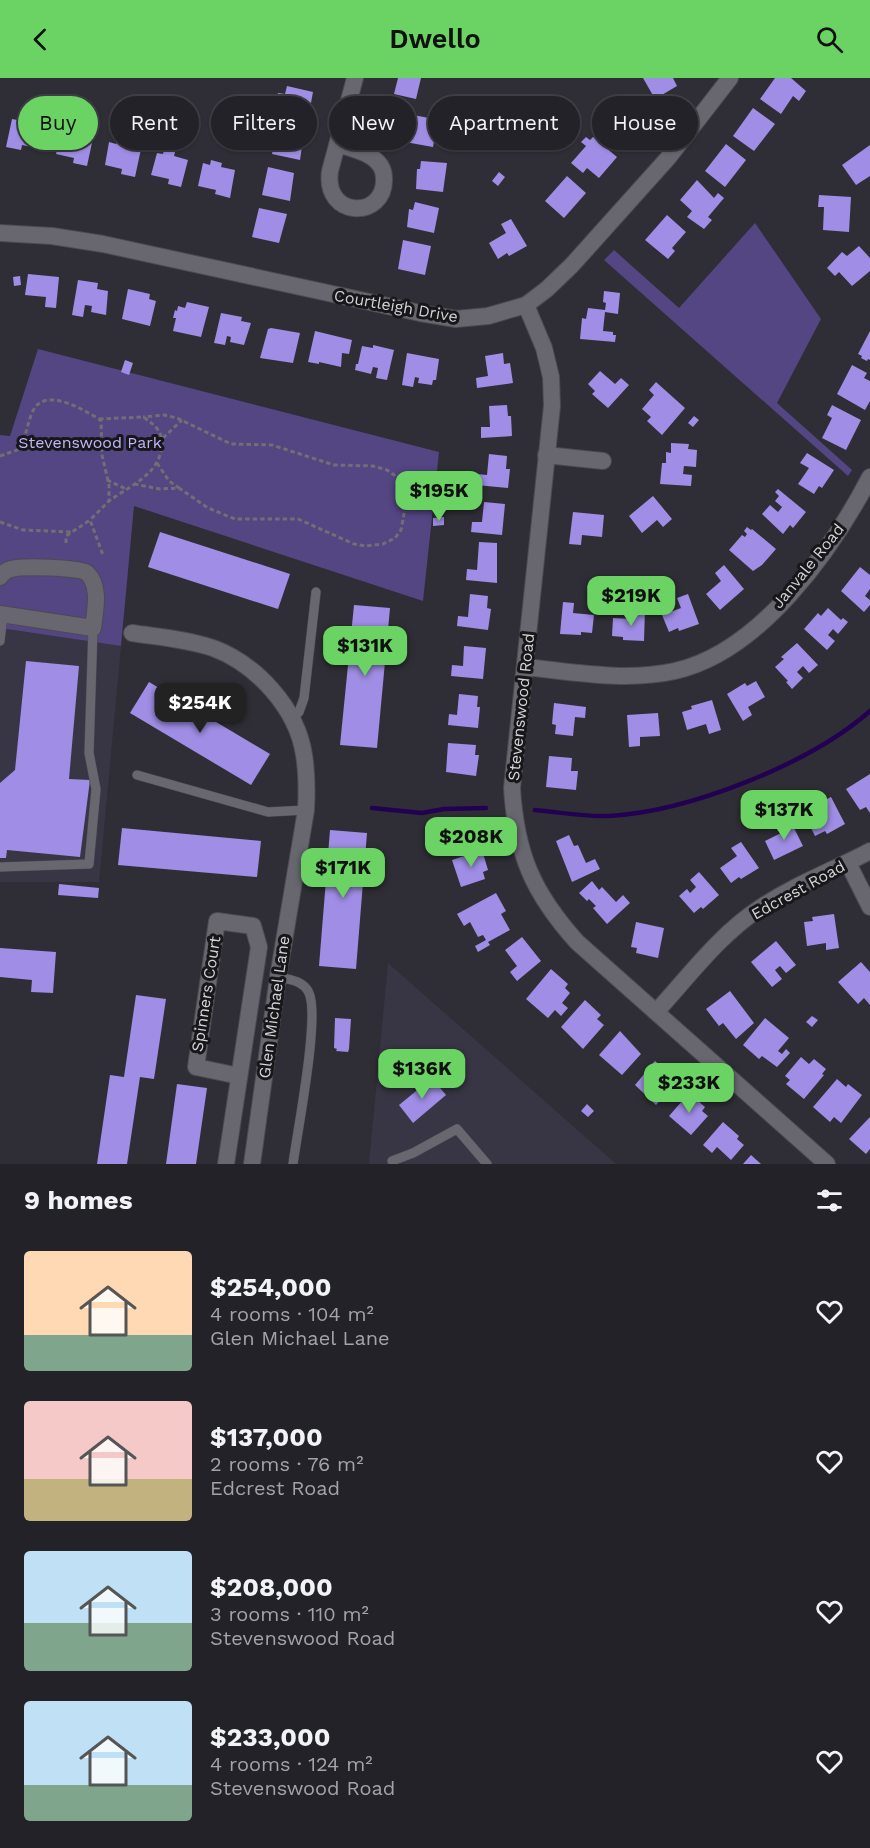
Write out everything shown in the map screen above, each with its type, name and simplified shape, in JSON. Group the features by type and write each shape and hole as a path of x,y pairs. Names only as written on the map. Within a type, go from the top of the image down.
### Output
{"street":[{"path":"350,96 354,78"},
{"name":"Courtleigh Drive","path":"0,233 52,236 102,244 420,313 456,319 488,316 526,305 547,289 580,256 668,158 730,78"},
{"name":"Stevenswood Road","path":"526,305 544,348 551,377 552,406 512,788 514,822 521,851 543,899 558,921 577,942 827,1164"},
{"path":"546,455 603,461"},
{"name":"Janvale Road","path":"525,667 619,677 650,675 676,671 694,665 730,647 759,625 792,592 839,530 870,477"},
{"path":"0,577 12,569 75,568 86,572 92,580 97,595 93,628 1,614"},
{"name":"Glen Michael Lane","path":"132,633 213,649 255,673 273,691 291,720 304,753 307,784 306,810 278,976 252,1164"},
{"name":"Edcrest Road","path":"656,1012 718,944 759,909 870,851"},
{"path":"848,862 870,907"},
{"name":"Spinners Court","path":"226,1164 259,947 253,926 217,921 196,1067 239,1076"}],"lane":[{"path":"291,720 299,712 304,698 316,592"},
{"path":"0,641 1,614"},
{"path":"0,867 89,864 96,789 88,753 93,628"},
{"path":"137,775 268,812 306,810"},
{"path":"278,976 298,981 309,993 312,1008 312,1032 293,1164"},
{"path":"392,1161 413,1153 457,1129 487,1164"}],"path":[{"path":"0,456 20,449 32,412 44,401 53,399 64,402 99,419 164,415 182,420 231,444 272,445 334,465 373,466 387,470 397,477 407,498 401,530 395,538 383,544 364,546 354,544 298,519 235,519 208,507 169,482 158,463"},
{"path":"66,543 66,536 90,520 109,501 145,477 158,463 162,438 160,431 143,417"},
{"path":"99,419 109,501"},
{"path":"162,438 182,420"},
{"path":"107,480 126,489"},
{"path":"134,484 160,489 179,488"},
{"path":"90,520 103,555"},
{"path":"0,522 23,530 72,532"}],"shaded area":[{"path":"0,628 121,646 99,882 0,882"},
{"path":"388,963 616,1164 369,1164"}],"green space":[{"path":"755,223 821,319 777,403 852,470 848,476 604,260 614,250 679,308"},
{"name":"Stevenswood Park","path":"38,349 439,452 423,601 134,506 121,646 0,628 0,435 10,436"}],"building":[{"path":"398,78 421,78 416,99 416,96 394,94"},
{"path":"643,78 673,78 677,86 660,96 653,96"},
{"path":"775,78 791,78 806,91 799,101 793,96 781,114 760,99"},
{"path":"287,86 313,92 312,96 277,96 278,93 285,94"},
{"path":"753,108 775,124 754,151 733,136"},
{"path":"416,116 428,118 428,146 416,144"},
{"path":"12,119 18,120 18,149 6,147"},
{"path":"586,137 590,140 592,138 592,150 609,150 617,157 599,178 587,168 583,173 571,163 586,146 581,142"},
{"path":"109,142 110,150 141,150 135,177 121,174 122,169 105,165"},
{"path":"726,144 746,160 725,187 705,171"},
{"path":"870,145 870,176 856,185 842,165"},
{"path":"57,150 90,150 87,166 73,163 74,158 56,154"},
{"path":"164,150 175,152 174,156 188,160 181,187 168,184 169,179 151,175 157,153 163,154"},
{"path":"273,150 301,150 300,160 272,154"},
{"path":"211,160 222,163 221,167 235,170 230,198 215,194 216,190 198,186 203,163 210,165"},
{"path":"421,161 447,163 443,192 416,189 417,169 420,169"},
{"path":"268,167 294,173 290,201 262,195"},
{"path":"499,172 505,177 498,186 492,181"},
{"path":"567,176 586,193 564,218 545,201"},
{"path":"697,180 714,198 718,193 724,198 708,217 712,220 704,229 687,217 692,211 680,200"},
{"path":"819,195 851,197 849,232 823,230 824,207 818,207"},
{"path":"415,202 439,208 434,233 407,227 409,209 413,210"},
{"path":"259,208 287,214 279,243 252,237"},
{"path":"667,215 686,232 672,248 675,251 668,259 645,240"},
{"path":"511,219 527,246 498,259 489,243 506,233 501,224"},
{"path":"403,240 431,246 425,275 398,269"},
{"path":"859,246 870,258 870,271 852,286 839,272 835,276 827,268 842,252 847,256"},
{"path":"28,274 59,277 56,308 45,307 46,297 25,295"},
{"path":"20,276 21,285 14,286 13,277"},
{"path":"78,280 98,283 97,289 108,291 106,315 91,312 92,306 85,305 83,317 72,315"},
{"path":"128,289 150,294 149,299 156,301 150,326 122,319"},
{"path":"604,291 620,293 618,314 605,312 603,331 613,332 613,335 616,335 615,342 580,339 582,318 586,319 588,308 605,310"},
{"path":"187,302 209,307 201,337 173,331 175,310 177,311 178,306 185,308"},
{"path":"221,313 242,317 241,321 251,323 244,345 230,342 231,337 227,336 225,345 214,343"},
{"path":"268,329 300,333 293,363 260,358"},
{"path":"315,331 352,340 349,354 342,353 341,367 308,362"},
{"path":"870,331 870,360 867,361 858,354"},
{"path":"373,345 394,350 387,380 376,378 378,368 373,367 371,374 355,370 362,346 373,348"},
{"path":"407,353 439,359 436,380 433,380 432,385 418,383 419,378 415,377 413,387 402,385"},
{"path":"503,353 504,364 510,363 513,383 477,388 476,378 488,376 485,356"},
{"path":"125,360 133,363 129,375 121,372"},
{"path":"852,365 867,373 864,378 870,381 870,401 865,410 837,394"},
{"path":"600,371 615,384 621,378 629,385 608,408 592,394 595,391 588,384"},
{"path":"656,382 685,408 662,435 647,421 651,417 642,409 654,395 649,390"},
{"path":"507,405 508,416 511,416 512,436 481,438 481,427 490,427 489,406"},
{"path":"832,405 861,420 846,450 822,438 832,418 827,415"},
{"path":"694,416 699,420 693,427 688,423"},
{"path":"671,443 689,444 688,449 697,450 696,467 684,466 683,474 692,475 691,486 660,484 662,463 666,463 666,452 671,453"},
{"path":"807,453 834,470 822,488 819,486 814,494 798,484 809,468 800,463"},
{"path":"489,454 507,456 506,469 510,469 508,488 476,485 477,474 487,475"},
{"path":"778,489 806,512 793,528 790,525 783,534 762,514 770,505 778,512 782,507 775,501 779,496 775,492"},
{"path":"653,496 672,519 663,527 657,520 642,533 629,516"},
{"path":"484,502 505,504 502,535 471,532 472,522 482,522"},
{"path":"573,512 604,515 602,537 582,535 581,545 569,544"},
{"path":"444,517 444,525 433,526 433,518"},
{"path":"747,527 776,549 762,565 753,571 729,550 742,535 745,537 747,534 744,531"},
{"path":"160,532 290,574 278,609 148,567"},
{"path":"479,542 497,543 497,583 466,580 467,569 477,570"},
{"path":"724,565 744,589 720,610 706,594 721,581 715,573"},
{"path":"860,567 870,575 870,589 865,596 870,600 870,605 864,612 841,591"},
{"path":"470,594 488,596 487,608 491,609 488,630 457,626 458,616 468,617"},
{"path":"688,594 699,624 669,632 662,615 681,608 677,598"},
{"path":"563,602 574,603 573,613 594,615 592,633 560,634"},
{"path":"354,605 390,608 377,748 340,745"},
{"path":"828,608 841,620 843,618 848,622 838,634 833,629 828,635 835,641 827,650 804,629 818,613 821,616"},
{"path":"633,609 645,609 644,641 623,640 623,637 612,636 613,618 633,619"},
{"path":"797,643 818,665 809,673 803,666 797,672 803,678 792,689 775,667 784,659 781,657"},
{"path":"464,646 486,648 483,679 451,676 452,665 463,666"},
{"path":"26,661 79,666 69,779 90,780 80,857 7,850 6,858 0,858 0,783 15,770"},
{"path":"756,681 765,697 748,707 752,715 743,721 727,694 745,683 747,686"},
{"path":"149,682 270,754 251,785 130,713"},
{"path":"459,694 478,696 477,707 480,707 478,728 448,725 449,714 457,715"},
{"path":"712,700 721,730 709,734 706,724 687,730 682,712 692,709 691,706"},
{"path":"554,703 586,707 585,718 575,717 573,736 555,734 556,725 552,724"},
{"path":"658,713 660,736 640,737 640,746 629,747 627,715"},
{"path":"448,743 476,745 475,755 479,755 476,776 446,772"},
{"path":"549,756 572,758 571,771 578,771 576,790 546,787"},
{"path":"870,774 870,813 866,807 860,810 846,789"},
{"path":"831,797 845,824 827,834 825,831 815,836 807,820 826,810 821,802"},
{"path":"789,818 803,846 774,860 765,841 783,832 778,823"},
{"path":"122,828 261,841 257,877 118,865"},
{"path":"330,830 367,833 356,969 319,966"},
{"path":"569,835 574,846 578,845 586,863 595,859 600,869 572,882 556,841"},
{"path":"741,842 759,868 731,883 720,868 737,856 731,848"},
{"path":"482,850 488,870 483,872 485,879 461,887 452,860"},
{"path":"699,872 719,895 703,909 701,907 694,913 679,896 687,889 690,893 696,887 690,880"},
{"path":"592,881 599,890 602,887 616,902 623,895 630,903 607,924 593,908 596,906 579,893"},
{"path":"59,884 99,888 98,898 58,895"},
{"path":"496,893 506,911 501,914 510,930 488,942 490,945 478,952 475,946 486,940 483,935 478,937 470,922 464,926 457,914"},
{"path":"834,914 839,948 826,950 826,943 807,946 804,922 813,921 812,917"},
{"path":"636,922 664,928 658,958 636,953 637,948 631,947"},
{"path":"522,937 541,961 517,981 510,972 517,966 505,950"},
{"path":"776,941 796,965 786,973 780,966 775,970 782,979 772,987 751,962"},
{"path":"0,948 56,952 53,993 31,992 32,980 0,977"},
{"path":"861,962 870,972 870,1005 864,998 858,1004 838,982"},
{"path":"551,969 568,984 565,988 570,993 562,1003 568,1008 561,1016 555,1010 548,1018 526,999"},
{"path":"730,991 754,1023 736,1039 723,1023 719,1026 706,1009"},
{"path":"136,995 166,999 154,1079 140,1077 127,1164 97,1164 110,1075 124,1077"},
{"path":"585,1000 601,1015 597,1019 604,1025 583,1049 561,1027"},
{"path":"812,1016 818,1020 812,1027 806,1022"},
{"path":"335,1018 351,1019 348,1052 336,1051 337,1049 334,1048"},
{"path":"765,1018 789,1038 778,1051 782,1054 786,1049 790,1053 777,1067 762,1056 759,1059 743,1045"},
{"path":"620,1031 641,1054 622,1075 599,1055"},
{"path":"801,1057 809,1064 814,1059 826,1069 822,1074 824,1075 804,1099 786,1084 790,1080 785,1076"},
{"path":"655,1061 677,1081 656,1105 635,1085"},
{"path":"432,1078 446,1095 413,1123 399,1105"},
{"path":"837,1079 846,1087 848,1084 862,1095 841,1123 834,1117 830,1122 813,1107"},
{"path":"177,1084 207,1088 196,1164 166,1164"},
{"path":"689,1093 705,1107 702,1111 708,1116 691,1135 669,1116"},
{"path":"587,1104 594,1111 588,1117 581,1111"},
{"path":"870,1117 870,1149 866,1154 849,1139"},
{"path":"723,1122 739,1136 737,1139 744,1145 731,1160 717,1147 712,1153 703,1145"},
{"path":"751,1155 761,1164 743,1164"}],"waterway":[{"path":"535,810 608,816 640,813 710,795 746,782 815,749 845,731 870,711"},
{"path":"372,808 422,813 444,809 486,808"}]}
